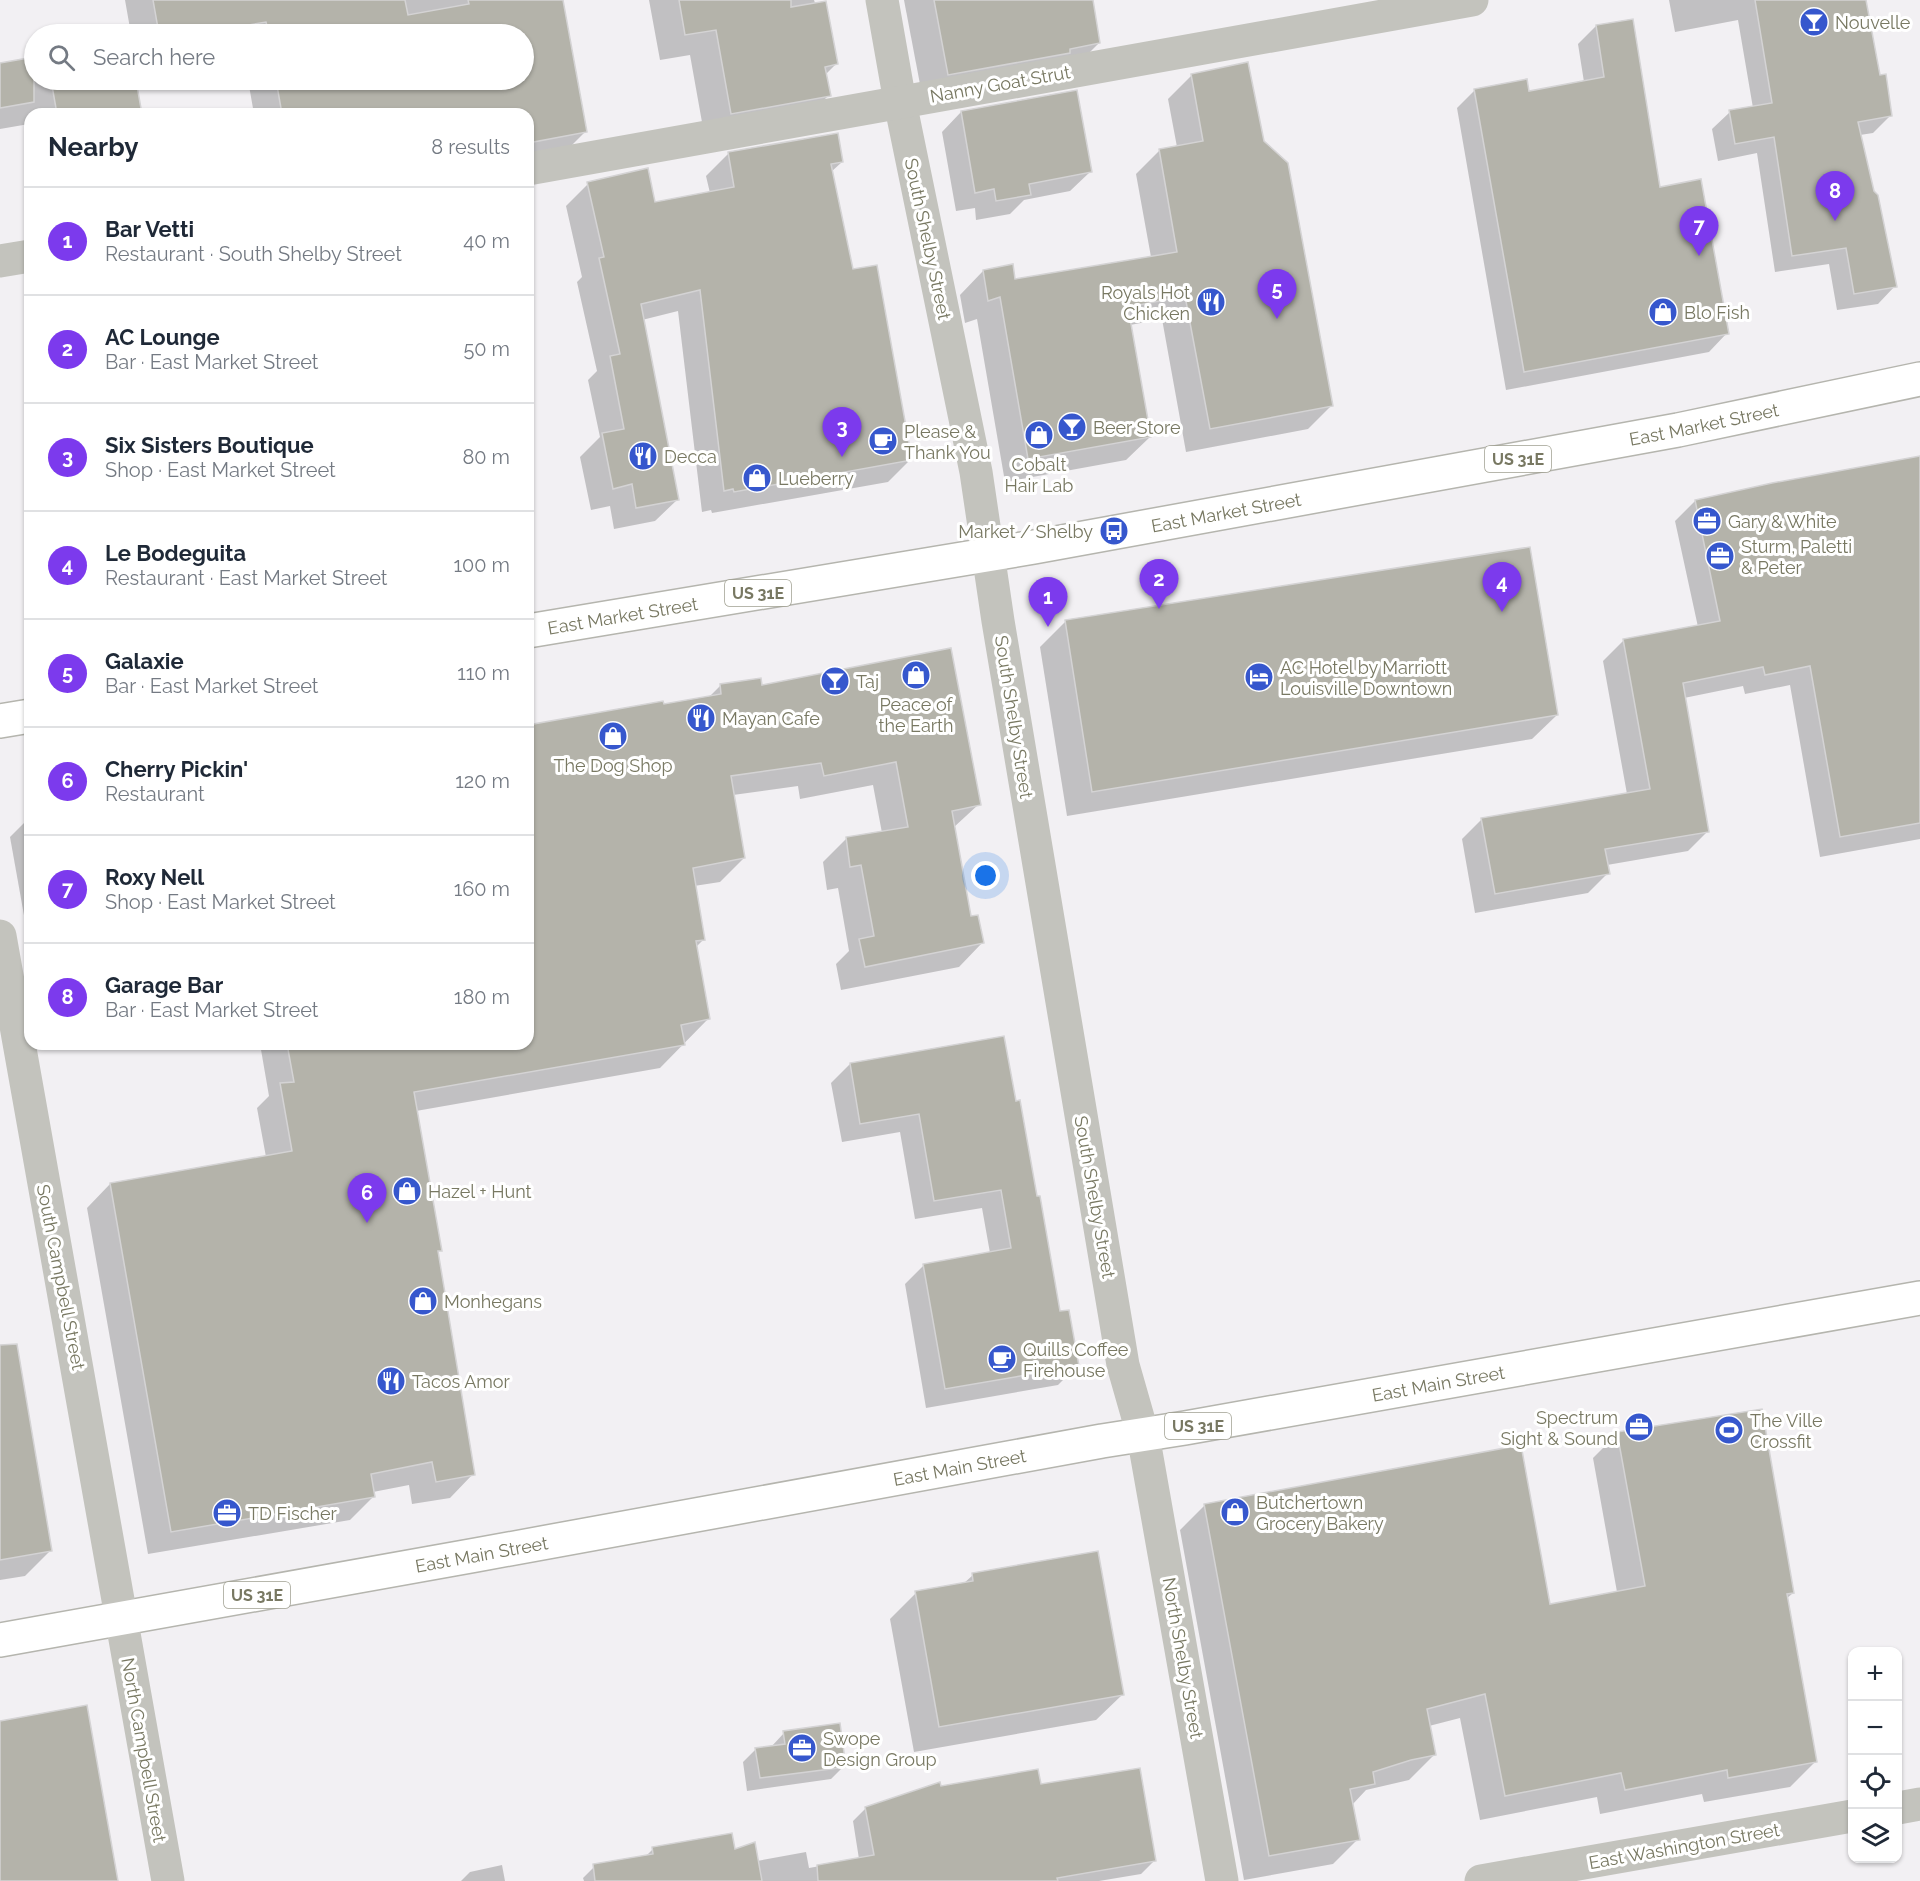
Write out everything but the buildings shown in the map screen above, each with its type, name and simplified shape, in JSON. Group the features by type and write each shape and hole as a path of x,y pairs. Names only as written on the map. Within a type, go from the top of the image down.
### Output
{"main road":[{"name":"East Market Street","path":"534,630 988,554 1678,430 1920,379"},
{"path":"0,721 24,717"},
{"name":"East Main Street","path":"0,1640 1102,1441 1920,1298"}],"street":[{"name":"South Shelby Street","path":"882,0 900,102 976,472 1123,1365 1143,1435"},
{"name":"Nanny Goat Strut","path":"534,168 1472,0"},
{"path":"0,261 24,257"},
{"name":"South Campbell Street","path":"0,936 121,1619"},
{"name":"North Shelby Street","path":"1143,1435 1222,1881"},
{"name":"North Campbell Street","path":"121,1619 168,1881"},
{"path":"1902,1807 1920,1804"},
{"name":"East Washington Street","path":"1480,1881 1848,1817"}],"place":[{"name":"Nouvelle","path":"1814,22"},
{"name":"Garage Bar","path":"1835,221"},
{"name":"Roxy Nell","path":"1699,256"},
{"name":"Royals Hot Chicken","path":"1211,302"},
{"name":"Blo Fish","path":"1663,312"},
{"name":"Galaxie","path":"1277,319"},
{"name":"Beer Store","path":"1072,427"},
{"name":"Cobalt Hair Lab","path":"1039,435"},
{"name":"Please & Thank You","path":"883,441"},
{"name":"Decca","path":"643,456"},
{"name":"Six Sisters Boutique","path":"842,457"},
{"name":"Lueberry","path":"757,478"},
{"name":"Gary & White","path":"1707,521"},
{"name":"Market / Shelby","path":"1114,531"},
{"name":"Sturm, Paletti & Peter","path":"1720,556"},
{"name":"AC Lounge","path":"1159,609"},
{"name":"Le Bodeguita","path":"1502,612"},
{"name":"Bar Vetti","path":"1048,627"},
{"name":"Peace of the Earth","path":"916,675"},
{"name":"AC Hotel by Marriott Louisville Downtown","path":"1259,677"},
{"name":"Taj","path":"835,681"},
{"name":"Mayan Cafe","path":"701,718"},
{"name":"The Dog Shop","path":"613,736"},
{"name":"Hazel + Hunt","path":"407,1191"},
{"name":"Cherry Pickin'","path":"367,1223"},
{"name":"Monhegans","path":"423,1301"},
{"name":"Quills Coffee Firehouse","path":"1002,1359"},
{"name":"Tacos Amor","path":"391,1381"},
{"name":"Spectrum Sight & Sound","path":"1639,1427"},
{"name":"The Ville Crossfit","path":"1729,1430"},
{"name":"Butchertown Grocery Bakery","path":"1235,1512"},
{"name":"TD Fischer","path":"227,1513"},
{"name":"Swope Design Group","path":"802,1748"}]}
